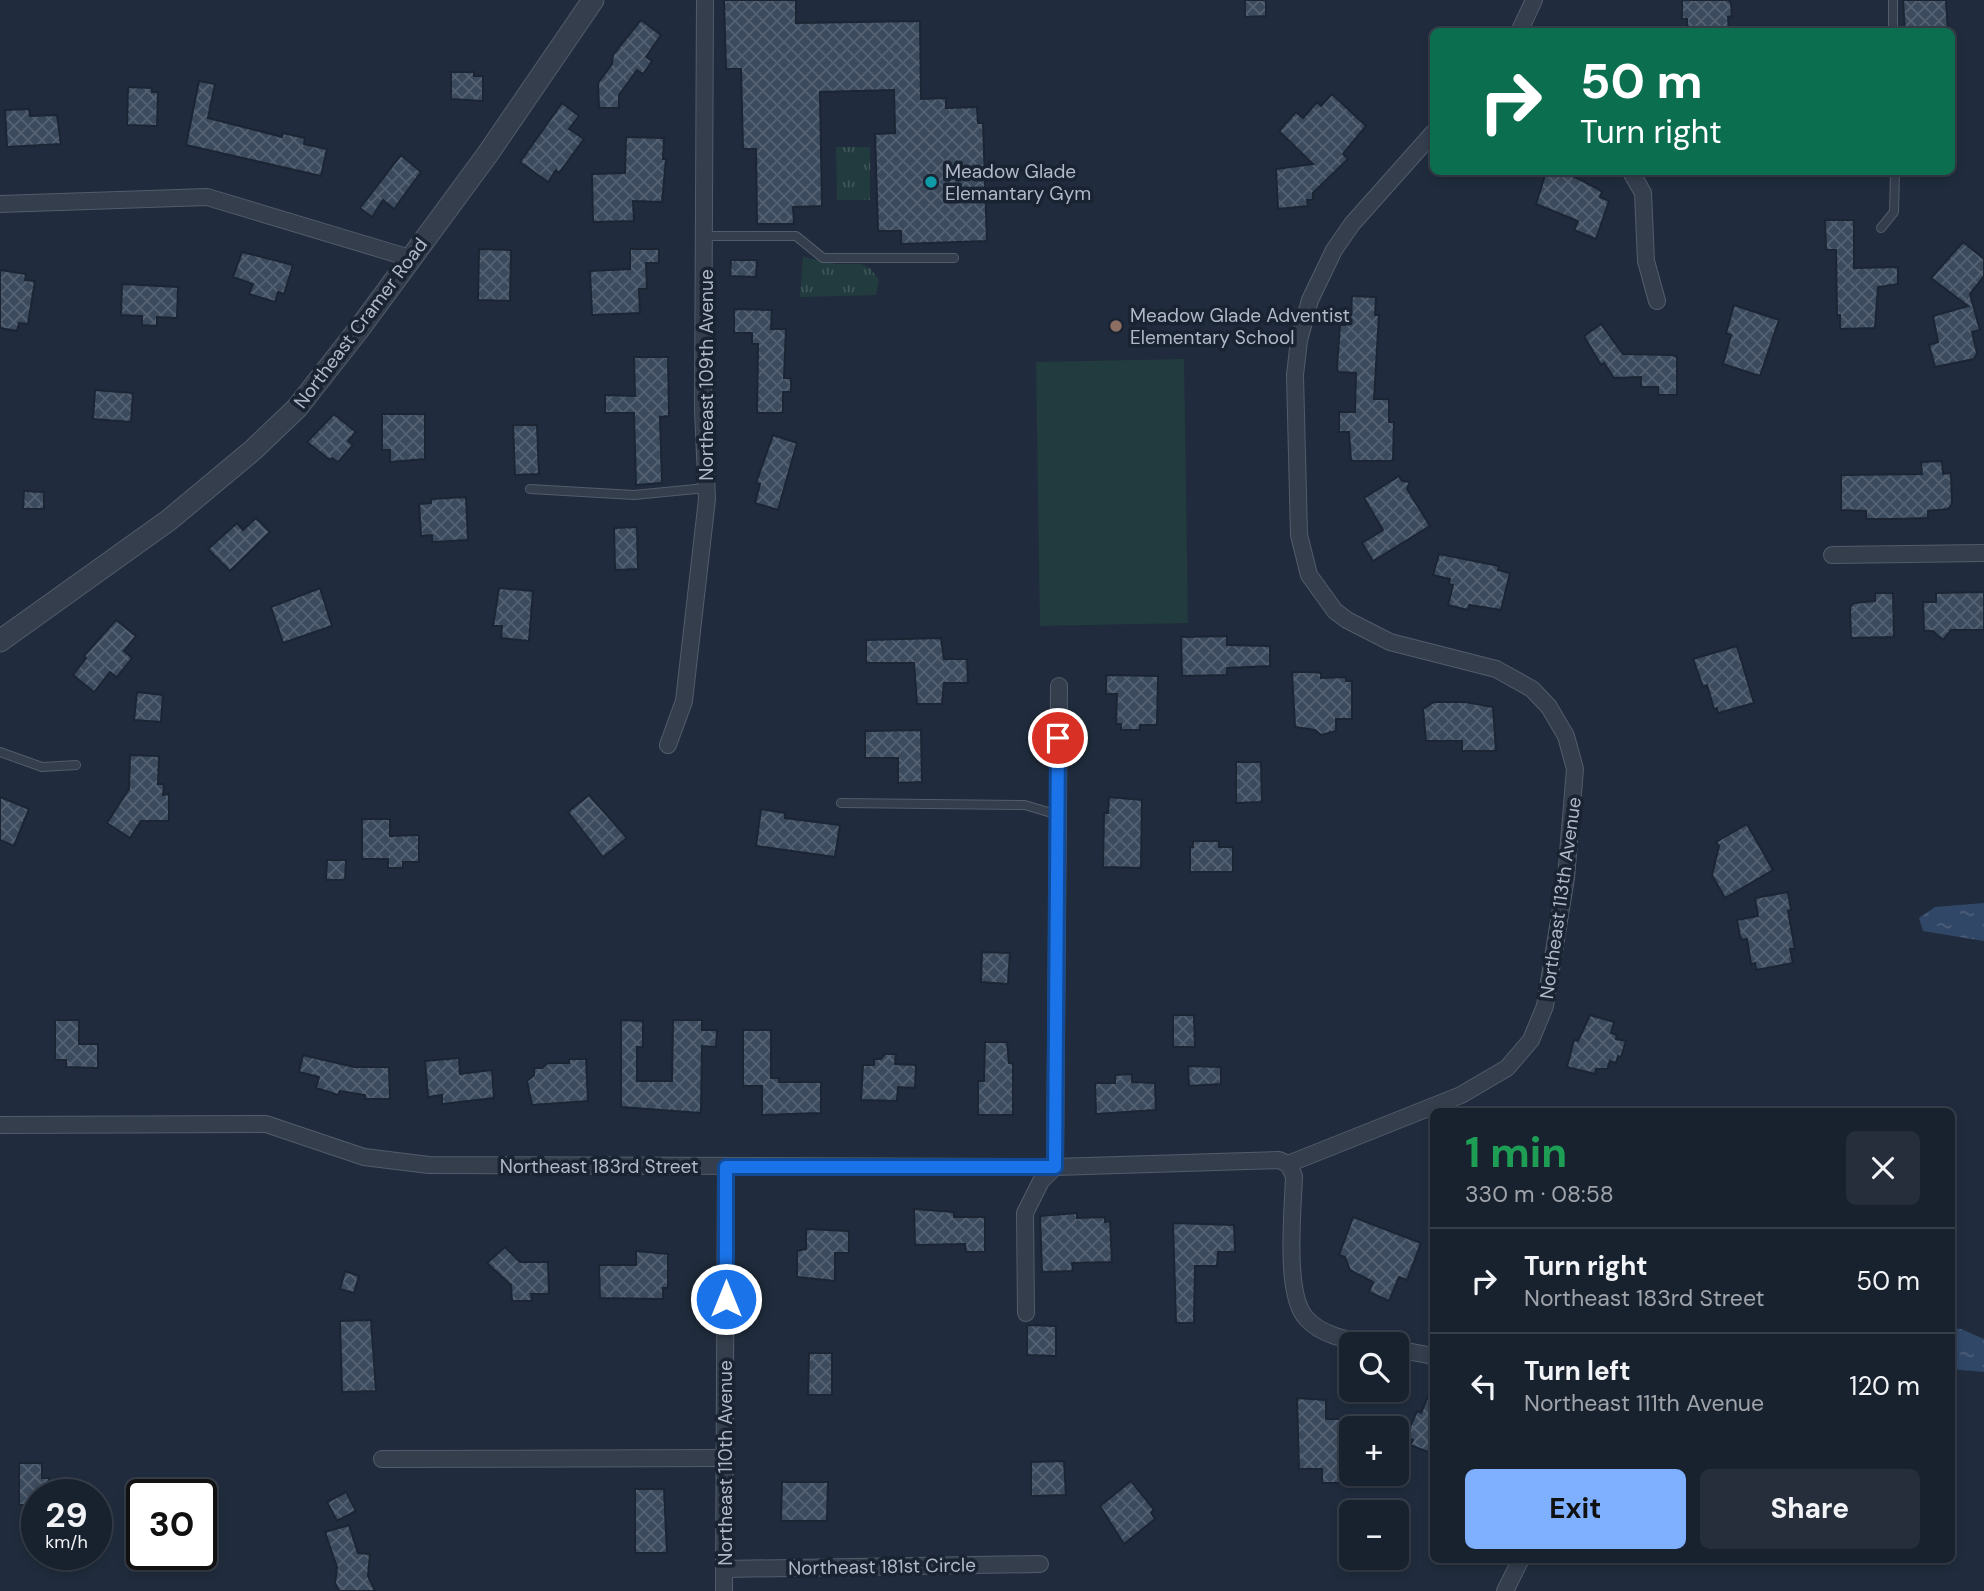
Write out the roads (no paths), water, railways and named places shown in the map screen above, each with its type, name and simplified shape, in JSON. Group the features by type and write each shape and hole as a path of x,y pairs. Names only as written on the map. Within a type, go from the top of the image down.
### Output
{"street":[{"name":"Northeast Cramer Road","path":"0,641 169,520 253,450 298,408 486,155 593,0"},
{"name":"Northeast 109th Avenue","path":"668,745 684,701 694,595 703,548 706,488 703,410 705,0"},
{"path":"1521,28 1534,0"},
{"name":"Northeast 113th Avenue","path":"1288,1164 1461,1094 1507,1068 1531,1040 1545,1006 1566,878 1575,769 1566,736 1549,707 1532,689 1496,669 1390,642 1348,620 1335,611 1309,575 1298,535 1295,375 1299,340 1310,300 1334,250 1352,224 1430,136"},
{"path":"1633,175 1643,193 1646,261 1657,301"},
{"path":"0,204 207,198 410,258"},
{"path":"1832,555 1984,553"},
{"path":"1026,1312 1025,1213 1041,1181 1055,1167 1059,686"},
{"name":"Northeast 183rd Street","path":"0,1125 266,1124 364,1157 429,1165 1055,1167 1279,1160 1288,1164"},
{"path":"1288,1164 1294,1176 1294,1284 1299,1307 1304,1317 1319,1329 1339,1335"},
{"name":"Northeast 110th Avenue","path":"724,1591 726,1167"},
{"path":"1409,1351 1430,1355"},
{"path":"382,1459 726,1458"},
{"path":"1505,1591 1519,1563"},
{"name":"Northeast 181st Circle","path":"724,1569 1040,1564"}],"lane":[{"path":"1893,0 1893,28"},
{"path":"1881,228 1894,212 1895,175"},
{"path":"705,236 796,236 823,258 954,258"},
{"path":"530,489 634,495 706,488"},
{"path":"0,752 42,767 76,765"},
{"path":"841,803 1025,805 1058,815"}],"water":[{"path":"1984,903 1984,941 1923,931 1919,918 1935,907"},
{"path":"1955,1328 1984,1339 1984,1372 1955,1369"}],"place":[{"name":"Meadow Glade Elemantary Gym","path":"931,182"},
{"name":"Meadow Glade Adventist Elementary School","path":"1116,326"}]}
